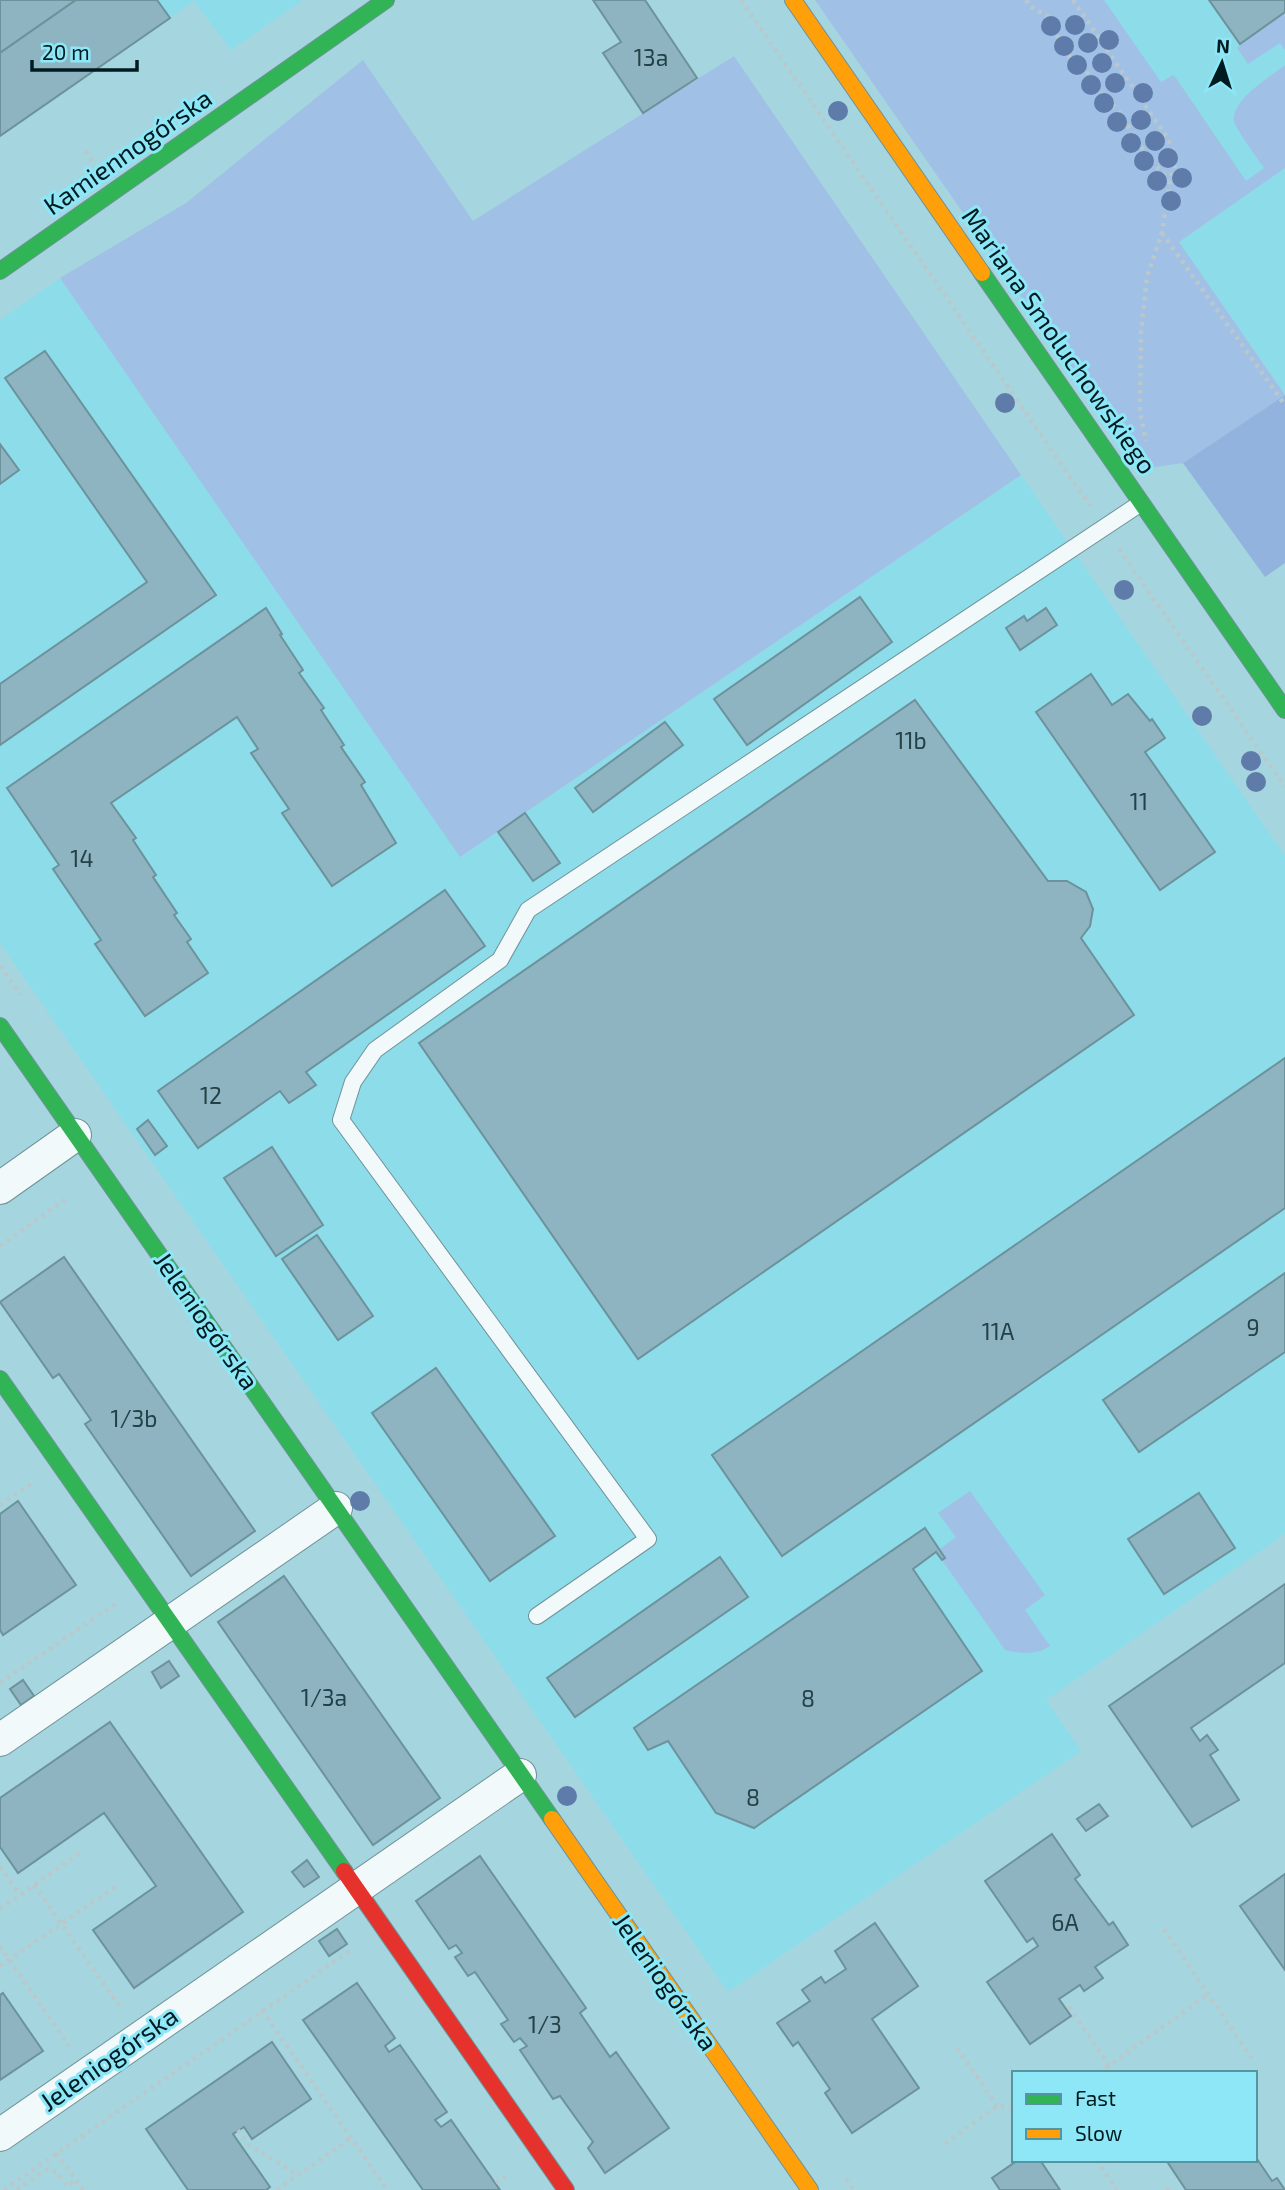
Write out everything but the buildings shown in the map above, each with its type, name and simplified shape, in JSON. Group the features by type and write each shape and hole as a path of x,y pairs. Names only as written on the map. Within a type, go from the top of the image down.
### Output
{"street":[{"name":"Kamiennogórska","path":"0,271 386,0"},
{"name":"Mariana Smoluchowskiego","path":"793,0 1285,710"},
{"name":"Jeleniogórska","path":"0,1026 810,2190"},
{"path":"0,1188 75,1135"},
{"path":"0,1379 566,2190"},
{"path":"0,1740 336,1508"},
{"name":"Jeleniogórska","path":"0,2135 520,1774"}],"lane":[{"path":"537,1616 648,1539 341,1121 353,1082 375,1050 500,960 528,910 1141,503"}],"path":[{"path":"741,0 1285,787"},
{"path":"1026,0 1030,6 1055,21 1060,52 1081,62 1098,90 1117,109 1147,156 1170,181"},
{"path":"1073,0 1168,139 1176,161 1162,232 1147,277 1140,332 1140,411 1146,445"},
{"path":"1162,232 1285,405"},
{"path":"0,1246 70,1196"},
{"path":"0,1684 143,1585"},
{"path":"0,1909 84,1850"},
{"path":"0,1867 20,1895"},
{"path":"34,1885 141,2037"},
{"path":"0,1966 115,1887"},
{"path":"1164,1929 1254,2062"},
{"path":"4,2190 363,1942"},
{"path":"0,1946 88,2074"},
{"path":"1102,2071 1208,1994"},
{"path":"1069,2007 1109,2066"},
{"path":"262,2010 387,2190"},
{"path":"957,2048 997,2106"},
{"path":"945,2144 997,2106 1012,2107"},
{"path":"238,2130 249,2145 298,2175"},
{"path":"277,2190 351,2138"},
{"path":"56,2153 83,2190"},
{"path":"1097,2162 1117,2190"},
{"path":"17,2190 48,2169 57,2172 67,2186 76,2180"}],"shaded area":[{"path":"157,0 303,0 231,50 194,1 170,18"},
{"path":"815,0 1104,0 1161,82 1173,75 1176,78 1246,181 1264,168 1236,125 1235,113 1245,97 1285,65 1285,168 1179,242 1285,395 1183,463 1141,469"},
{"path":"1091,0 1285,0 1285,394 1179,242 1230,206"},
{"path":"1285,12 1285,50 1280,43 1248,64 1237,48"},
{"path":"734,56 1021,475 460,857 60,278 186,203 363,60 473,221"},
{"path":"60,278 462,856 1021,475 1285,856 1285,1534 1046,1700 1081,1751 728,1992 0,943 0,320"},
{"path":"1285,395 1285,563 1265,577 1183,463"},
{"path":"970,1491 1045,1595 1025,1610 1050,1646 1045,1649 1029,1653 1005,1650 942,1560 945,1558 940,1549 956,1537 938,1513"}],"traffic: fast":[{"path":"0,271 386,0"},
{"path":"982,273 1285,710"},
{"path":"0,1026 552,1819"},
{"path":"0,1379 344,1871"}],"traffic: slow":[{"path":"793,0 982,273"},
{"path":"552,1819 810,2190"}],"traffic: jam":[{"path":"344,1871 566,2190"}]}
